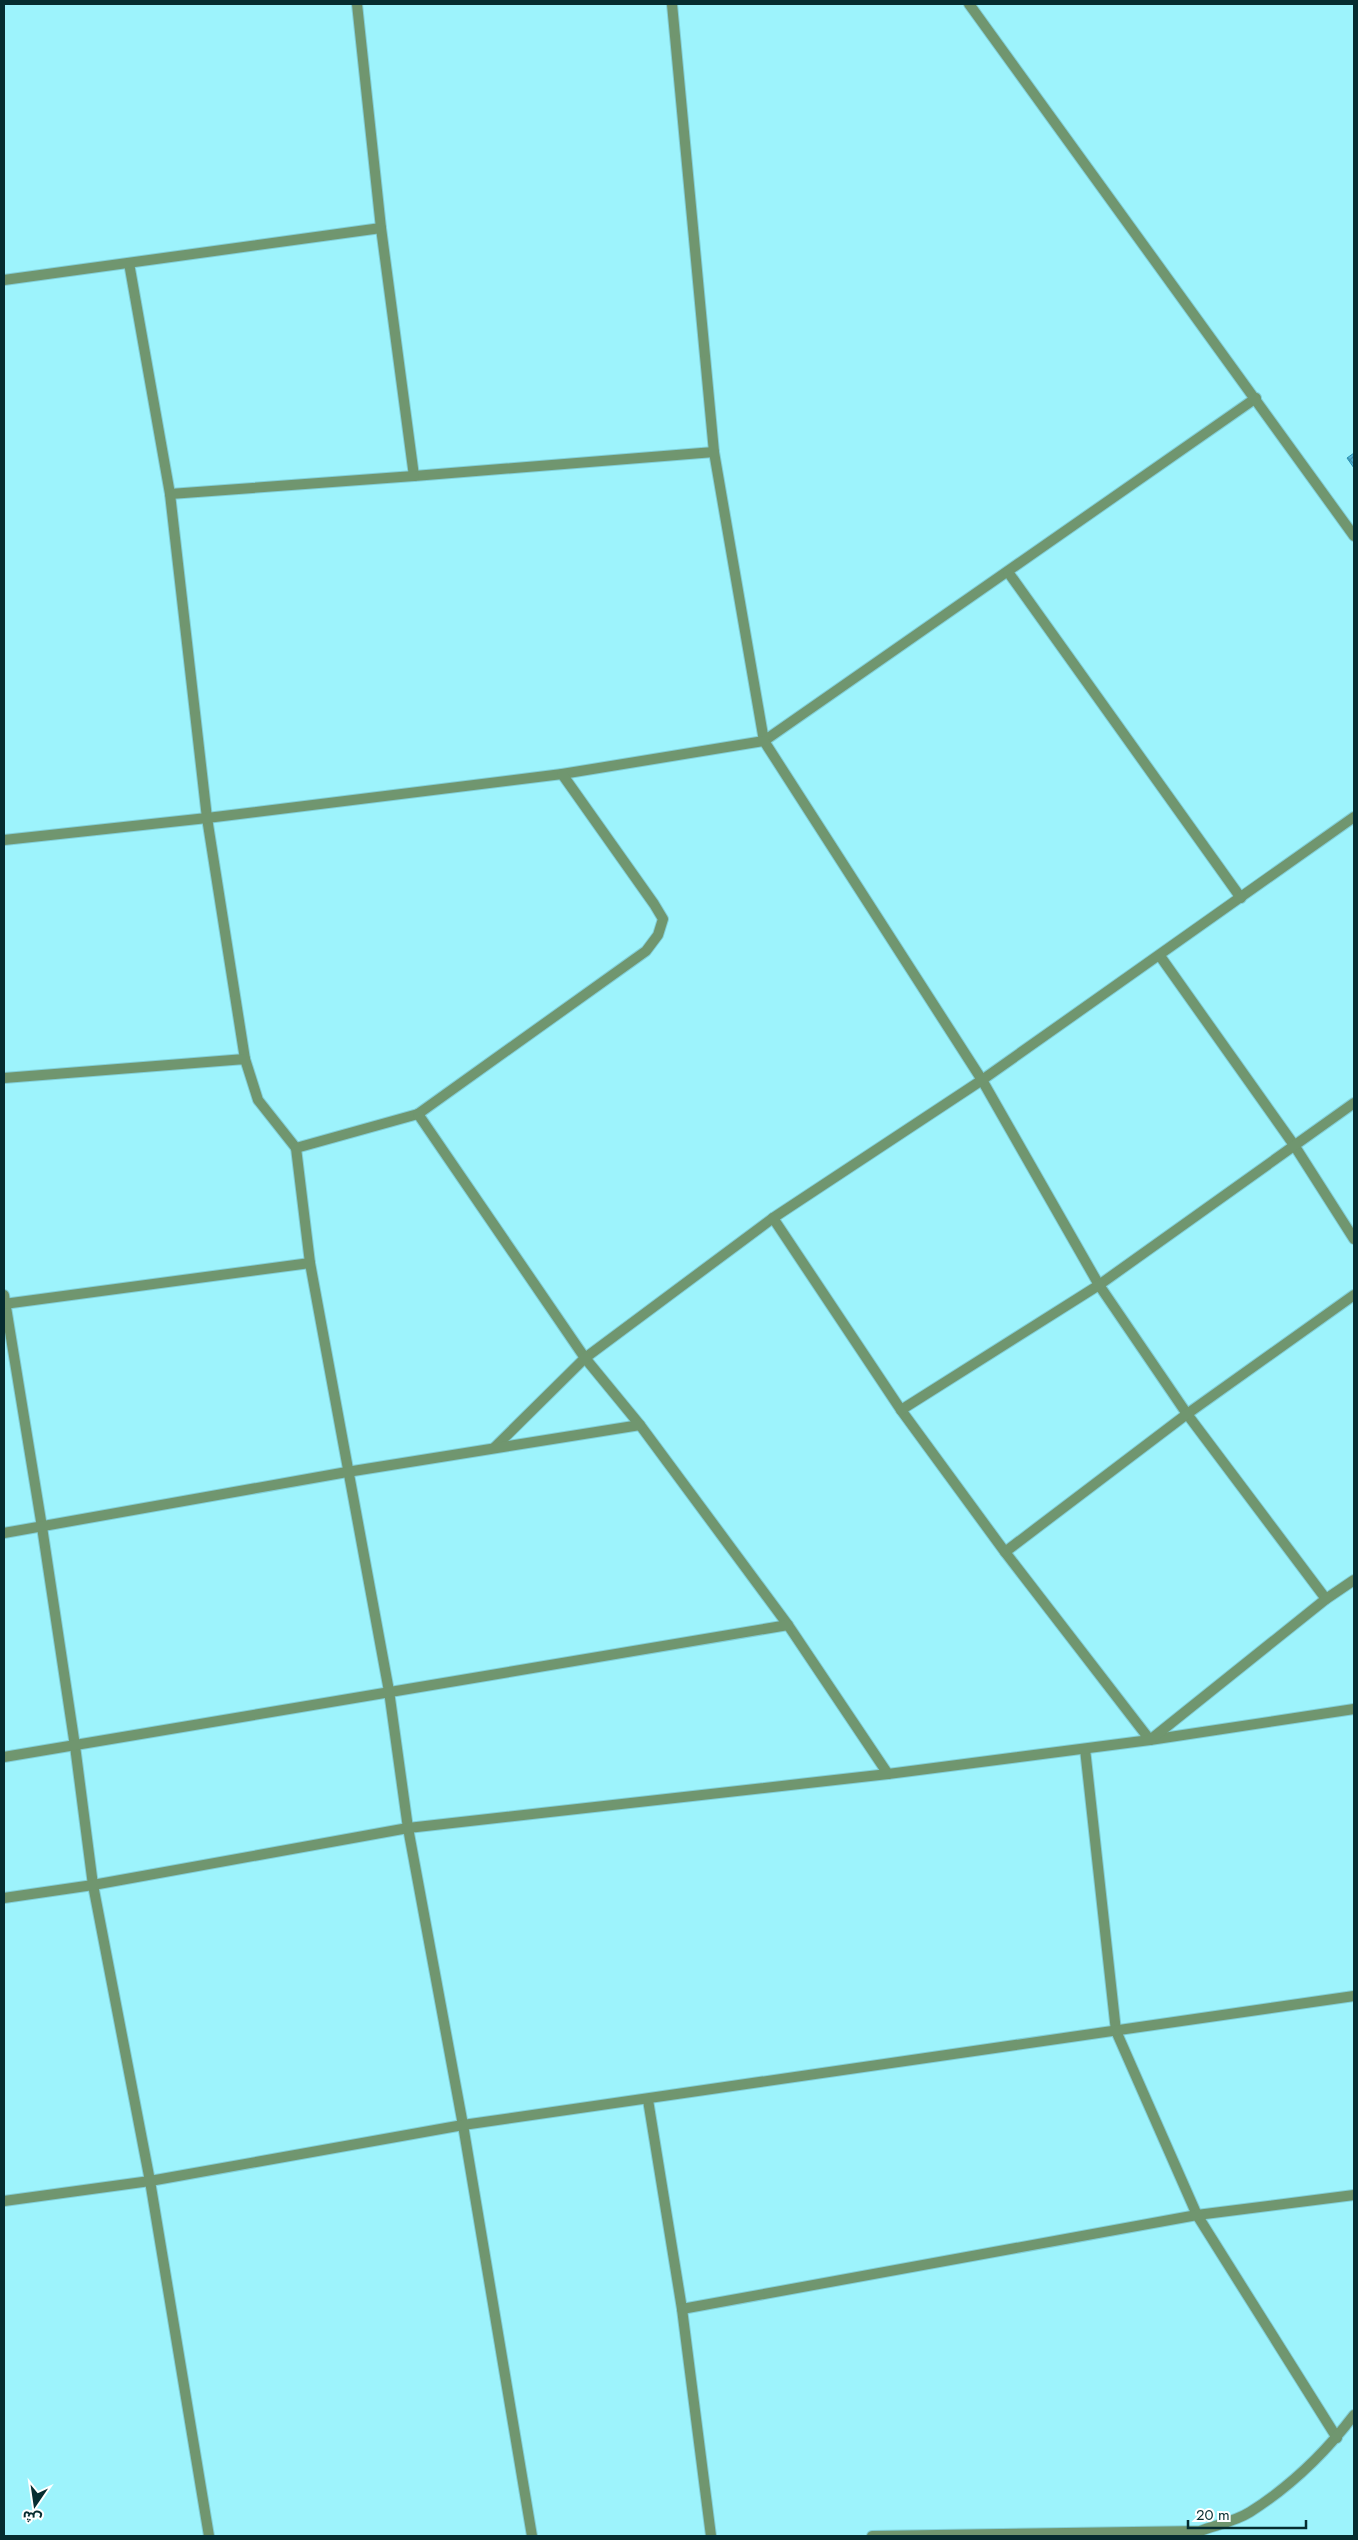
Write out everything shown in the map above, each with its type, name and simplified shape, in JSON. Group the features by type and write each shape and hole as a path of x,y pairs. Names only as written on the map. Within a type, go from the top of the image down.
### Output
{"street":[{"path":"357,4 381,228 414,476"},
{"path":"672,4 714,452 764,741 982,1080 1099,1285 1187,1414 1326,1599"},
{"path":"969,4 1256,398 1354,536"},
{"path":"4,280 381,228"},
{"path":"129,264 170,494 206,818 245,1059 258,1100 296,1148 310,1263 347,1472 389,1691 408,1828 463,2125 532,2536"},
{"path":"4,840 206,818 562,774 764,741 1256,398"},
{"path":"170,494 714,452"},
{"path":"1008,572 1241,898"},
{"path":"296,1148 418,1114 646,951 658,935 662,919 654,904 562,774"},
{"path":"494,1448 586,1358 773,1218 982,1080 1354,818"},
{"path":"1160,956 1294,1145 1354,1239"},
{"path":"4,1078 245,1059"},
{"path":"901,1410 1099,1285 1354,1103"},
{"path":"418,1114 586,1358 640,1425 788,1625 888,1774"},
{"path":"773,1218 901,1410 1005,1552 1150,1740"},
{"path":"209,2536 150,2181 93,1885 75,1746 42,1527 4,1301 310,1263"},
{"path":"1005,1552 1187,1414 1354,1295"},
{"path":"4,1533 347,1472 640,1425"},
{"path":"1150,1740 1326,1599 1354,1580"},
{"path":"4,1757 788,1625"},
{"path":"4,1898 93,1885 408,1828 888,1774 1150,1740 1354,1709"},
{"path":"1085,1749 1116,2031 1197,2215 1337,2438"},
{"path":"4,2201 150,2181 463,2125 648,2100 1354,1996"},
{"path":"648,2100 682,2309 711,2536"},
{"path":"682,2309 1197,2215 1354,2196"},
{"path":"872,2536 1200,2531 1249,2513 1308,2468 1337,2438 1354,2415"}],"building":[{"path":"1354,453 1354,468 1347,458"}]}
